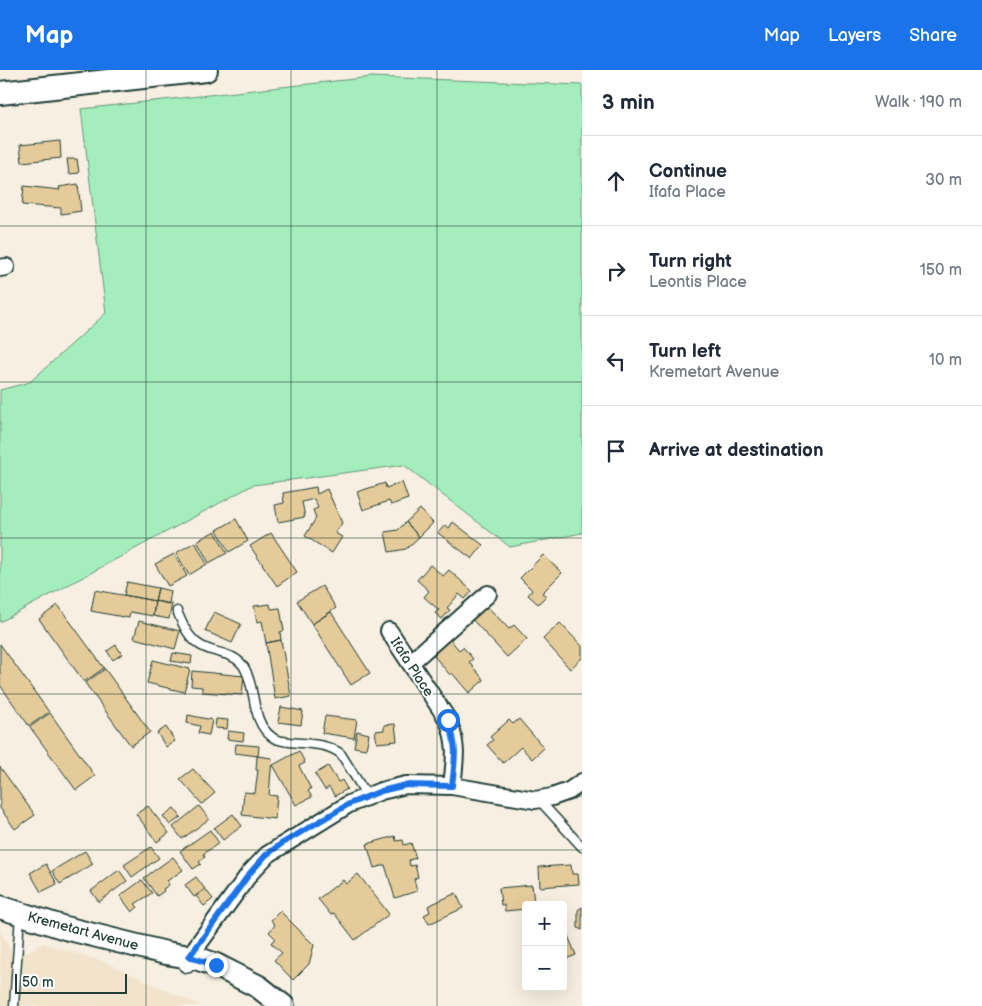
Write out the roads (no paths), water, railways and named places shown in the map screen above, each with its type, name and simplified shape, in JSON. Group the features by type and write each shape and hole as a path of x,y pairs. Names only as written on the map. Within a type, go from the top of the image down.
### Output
{"street":[{"path":"0,93 206,70"},
{"path":"410,664 488,594"},
{"name":"Ifafa Place","path":"389,632 448,720 455,736 452,786"},
{"path":"188,961 250,873 266,855 349,804 381,791 406,785 452,786 539,800 569,792 582,782"},
{"name":"Kremetart Avenue","path":"10,910 65,928 166,953 188,961 238,988 264,1006"},
{"name":"Kremetart Avenue","path":"188,961 216,965 259,987 283,1006"}],"lane":[{"path":"177,611 184,628 196,643 233,657 243,666 252,689 258,716 264,729 271,737 278,740 335,749 341,754 367,796"},
{"path":"539,800 582,846"},
{"path":"10,910 14,1006"}]}
